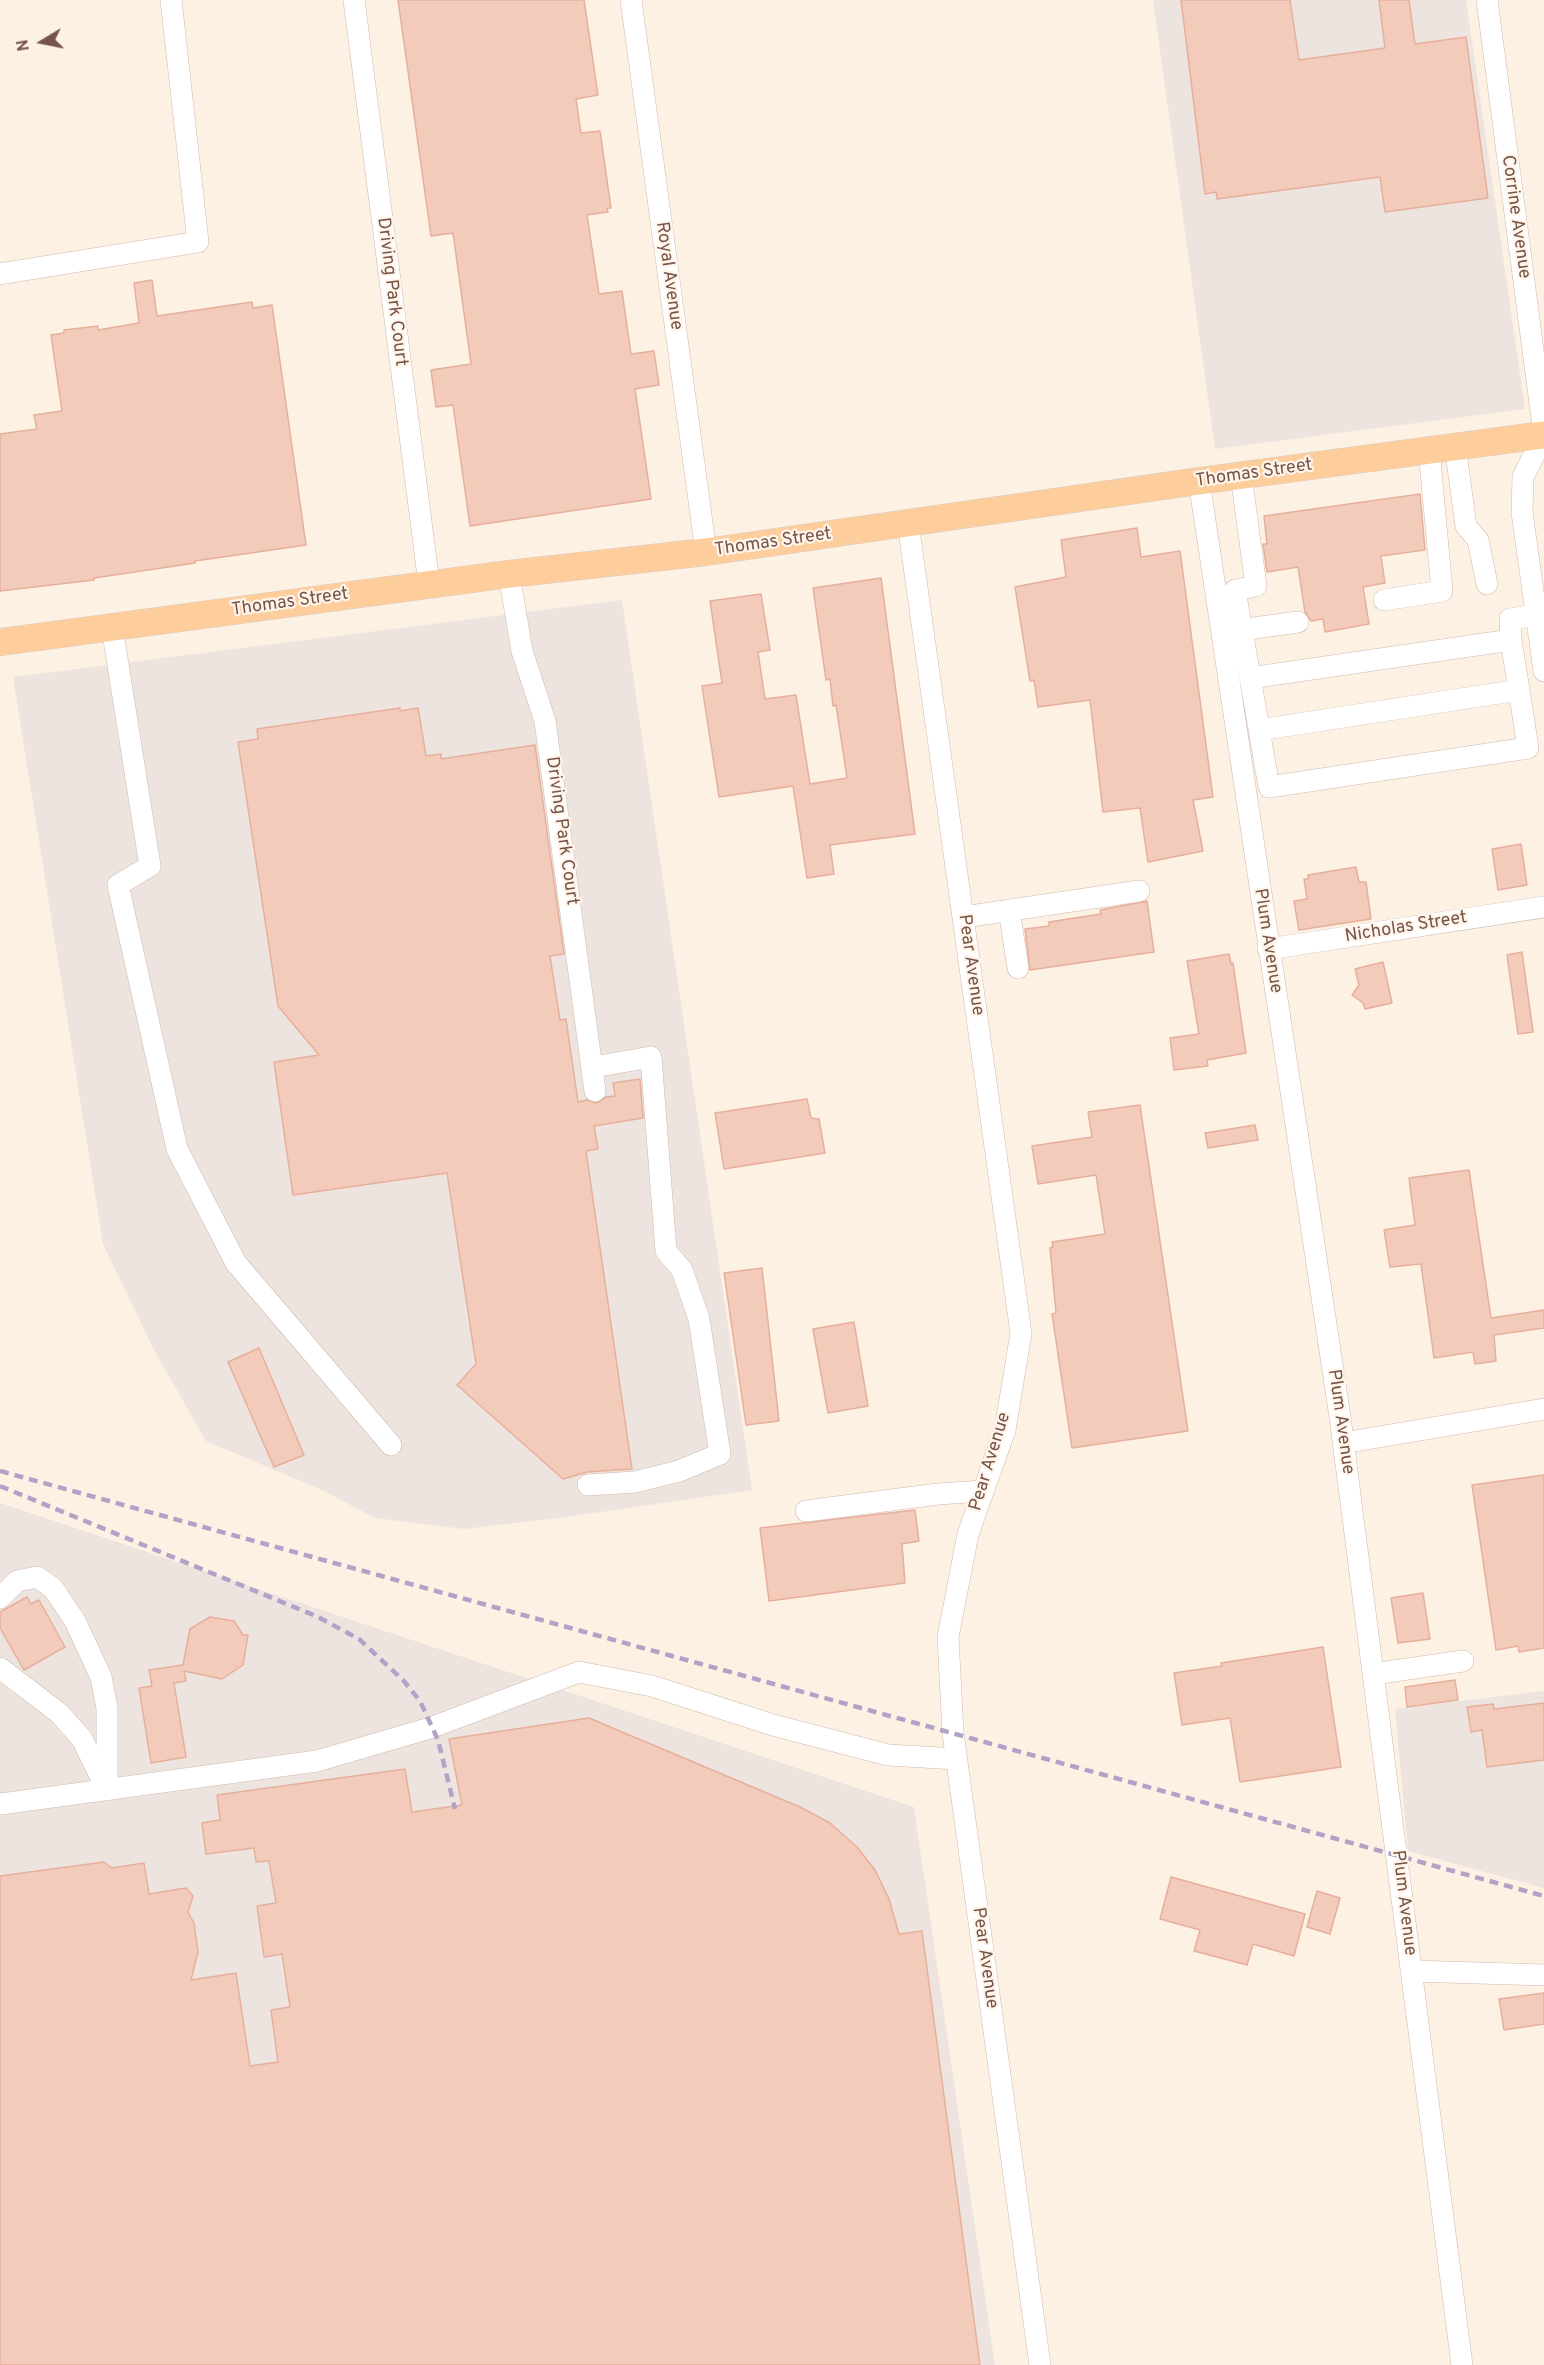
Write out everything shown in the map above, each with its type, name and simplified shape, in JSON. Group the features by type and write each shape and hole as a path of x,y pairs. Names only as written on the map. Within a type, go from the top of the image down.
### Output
{"main road":[{"name":"Thomas Street","path":"0,642 509,574 706,552 1544,434"}],"street":[{"path":"0,274 198,242 171,0"},
{"name":"Driving Park Court","path":"354,0 429,585"},
{"name":"Royal Avenue","path":"631,0 706,552"},
{"name":"Corrine Avenue","path":"1487,0 1544,434"},
{"path":"1544,434 1523,477 1522,512 1544,671"},
{"path":"1455,447 1466,526 1478,540 1487,584"},
{"path":"1384,600 1443,591 1429,450"},
{"path":"1241,475 1256,586 1235,590 1269,787 1528,748 1510,629"},
{"name":"Plum Avenue","path":"1198,481 1343,1443 1462,2365"},
{"name":"Pear Avenue","path":"908,523 1021,1334 1005,1430 968,1534 948,1637 957,1759 1040,2365"},
{"name":"Driving Park Court","path":"509,574 522,651 545,721 595,1091"},
{"path":"1250,678 1510,629 1536,615"},
{"path":"1222,638 1254,628 1298,622"},
{"path":"112,627 150,866 118,885 177,1149 236,1263 391,1445"},
{"path":"1259,730 1519,690"},
{"path":"964,917 1139,891"},
{"name":"Nicholas Street","path":"1268,949 1544,907"},
{"path":"1010,910 1018,968"},
{"path":"588,1485 646,1479 679,1472 720,1454 699,1319 682,1270 666,1251 651,1057 593,1067"},
{"path":"1343,1443 1544,1409"},
{"path":"806,1511 938,1494 983,1491"},
{"path":"0,1598 17,1581 37,1577 53,1588 75,1620 101,1677 107,1708 106,1790"},
{"path":"1374,1674 1463,1661"},
{"path":"0,1668 59,1713 82,1739 106,1790"},
{"path":"0,1804 317,1761 430,1728 579,1671 652,1686 773,1725 888,1755 957,1759"},
{"path":"1412,1971 1544,1975"}],"shaded area":[{"path":"1153,0 1466,0 1525,409 1215,449"},
{"path":"622,600 752,1490 567,1517 464,1529 375,1518 324,1491 206,1441 153,1348 103,1244 13,677"},
{"path":"0,1503 914,1807 995,2365 0,2365"},
{"path":"1544,1691 1544,1888 1408,1851 1395,1709"}],"building":[{"path":"398,0 584,0 598,95 576,99 581,133 600,131 611,208 607,208 608,212 587,215 599,294 622,291 631,354 654,351 659,385 635,389 651,499 470,526 453,405 436,407 431,370 471,364 453,233 431,236"},
{"path":"1181,0 1290,0 1299,60 1385,48 1379,0 1409,0 1415,44 1466,37 1488,198 1385,212 1380,177 1217,199 1216,192 1205,194"},
{"path":"152,280 157,316 252,302 253,308 272,305 306,545 195,561 195,563 94,578 94,580 0,591 0,434 37,429 34,415 62,411 51,335 64,333 64,330 98,326 98,330 139,323 134,283"},
{"path":"1420,494 1425,550 1381,556 1385,583 1363,587 1369,624 1325,632 1323,619 1311,621 1305,612 1298,567 1267,572 1263,544 1267,544 1264,516"},
{"path":"1137,528 1141,557 1180,551 1213,797 1193,800 1203,851 1148,862 1140,808 1103,812 1090,700 1038,707 1034,680 1030,681 1015,587 1066,577 1061,540"},
{"path":"881,578 915,834 830,845 834,874 807,878 793,786 719,797 702,686 722,683 710,601 761,594 770,650 758,652 765,699 796,695 810,784 847,778 836,705 833,706 830,679 826,680 813,588"},
{"path":"400,708 400,711 418,708 426,756 441,754 441,759 535,745 564,954 550,956 560,1020 566,1019 578,1102 587,1100 597,1103 606,1097 615,1096 613,1083 640,1079 643,1118 594,1126 598,1149 586,1151 632,1469 587,1472 563,1479 457,1385 476,1364 447,1173 293,1195 274,1062 319,1055 278,1006 238,742 258,739 257,729"},
{"path":"1521,844 1527,885 1498,890 1492,849"},
{"path":"1356,867 1359,882 1366,882 1371,919 1299,930 1294,901 1307,899 1304,879 1308,879 1308,875"},
{"path":"1147,901 1154,952 1030,970 1025,929 1049,926 1049,922 1101,914 1100,910"},
{"path":"1522,952 1533,1032 1518,1034 1507,955"},
{"path":"1229,954 1231,964 1233,963 1246,1053 1207,1060 1208,1066 1174,1070 1170,1038 1199,1034 1187,961"},
{"path":"1383,962 1392,1003 1365,1009 1363,1003 1352,995 1359,985 1355,969"},
{"path":"807,1099 811,1118 819,1119 825,1153 724,1169 715,1113"},
{"path":"1140,1105 1188,1431 1072,1448 1052,1314 1056,1313 1050,1248 1053,1247 1052,1242 1105,1234 1096,1175 1038,1184 1032,1146 1092,1137 1088,1112"},
{"path":"1255,1125 1258,1140 1208,1148 1205,1133"},
{"path":"1469,1170 1491,1318 1544,1310 1544,1328 1494,1335 1496,1361 1475,1364 1473,1352 1434,1358 1421,1264 1390,1267 1384,1230 1415,1225 1409,1178"},
{"path":"762,1268 779,1421 746,1425 724,1273"},
{"path":"854,1322 868,1406 828,1413 813,1329"},
{"path":"259,1348 304,1455 274,1467 228,1362"},
{"path":"1544,1475 1544,1648 1519,1652 1518,1646 1496,1650 1472,1485"},
{"path":"915,1510 919,1541 902,1544 905,1583 769,1601 760,1528"},
{"path":"1423,1593 1430,1639 1398,1643 1391,1598"},
{"path":"27,1597 31,1604 39,1600 65,1647 24,1670 0,1628 0,1612"},
{"path":"210,1617 234,1621 243,1635 248,1635 243,1665 222,1679 184,1671 186,1681 174,1683 186,1757 151,1763 139,1688 152,1686 149,1670 183,1665 190,1629"},
{"path":"1323,1647 1341,1767 1240,1782 1230,1718 1182,1725 1174,1673"},
{"path":"1455,1680 1458,1700 1407,1707 1405,1687"},
{"path":"1544,1703 1544,1760 1487,1767 1482,1730 1471,1732 1467,1707 1493,1704 1494,1709"},
{"path":"589,1718 800,1807 830,1823 857,1847 875,1870 889,1899 899,1934 922,1931 980,2365 0,2365 0,1876 104,1862 112,1868 144,1863 149,1894 186,1888 193,1896 188,1912 194,1923 198,1952 191,1980 236,1973 250,2066 278,2062 271,2010 290,2007 282,1954 264,1957 257,1906 276,1903 269,1861 256,1862 254,1848 206,1854 202,1823 220,1820 217,1795 405,1769 412,1812 462,1805 449,1739"},
{"path":"1171,1877 1305,1914 1294,1956 1253,1944 1247,1965 1194,1951 1200,1930 1160,1919"},
{"path":"1317,1891 1340,1898 1330,1934 1307,1927"},
{"path":"1544,1993 1544,2024 1504,2030 1499,1999"}],"railway":[{"path":"0,1471 1544,1896"},
{"path":"0,1486 316,1616 359,1639 403,1680 420,1701 438,1740 455,1809"}]}
